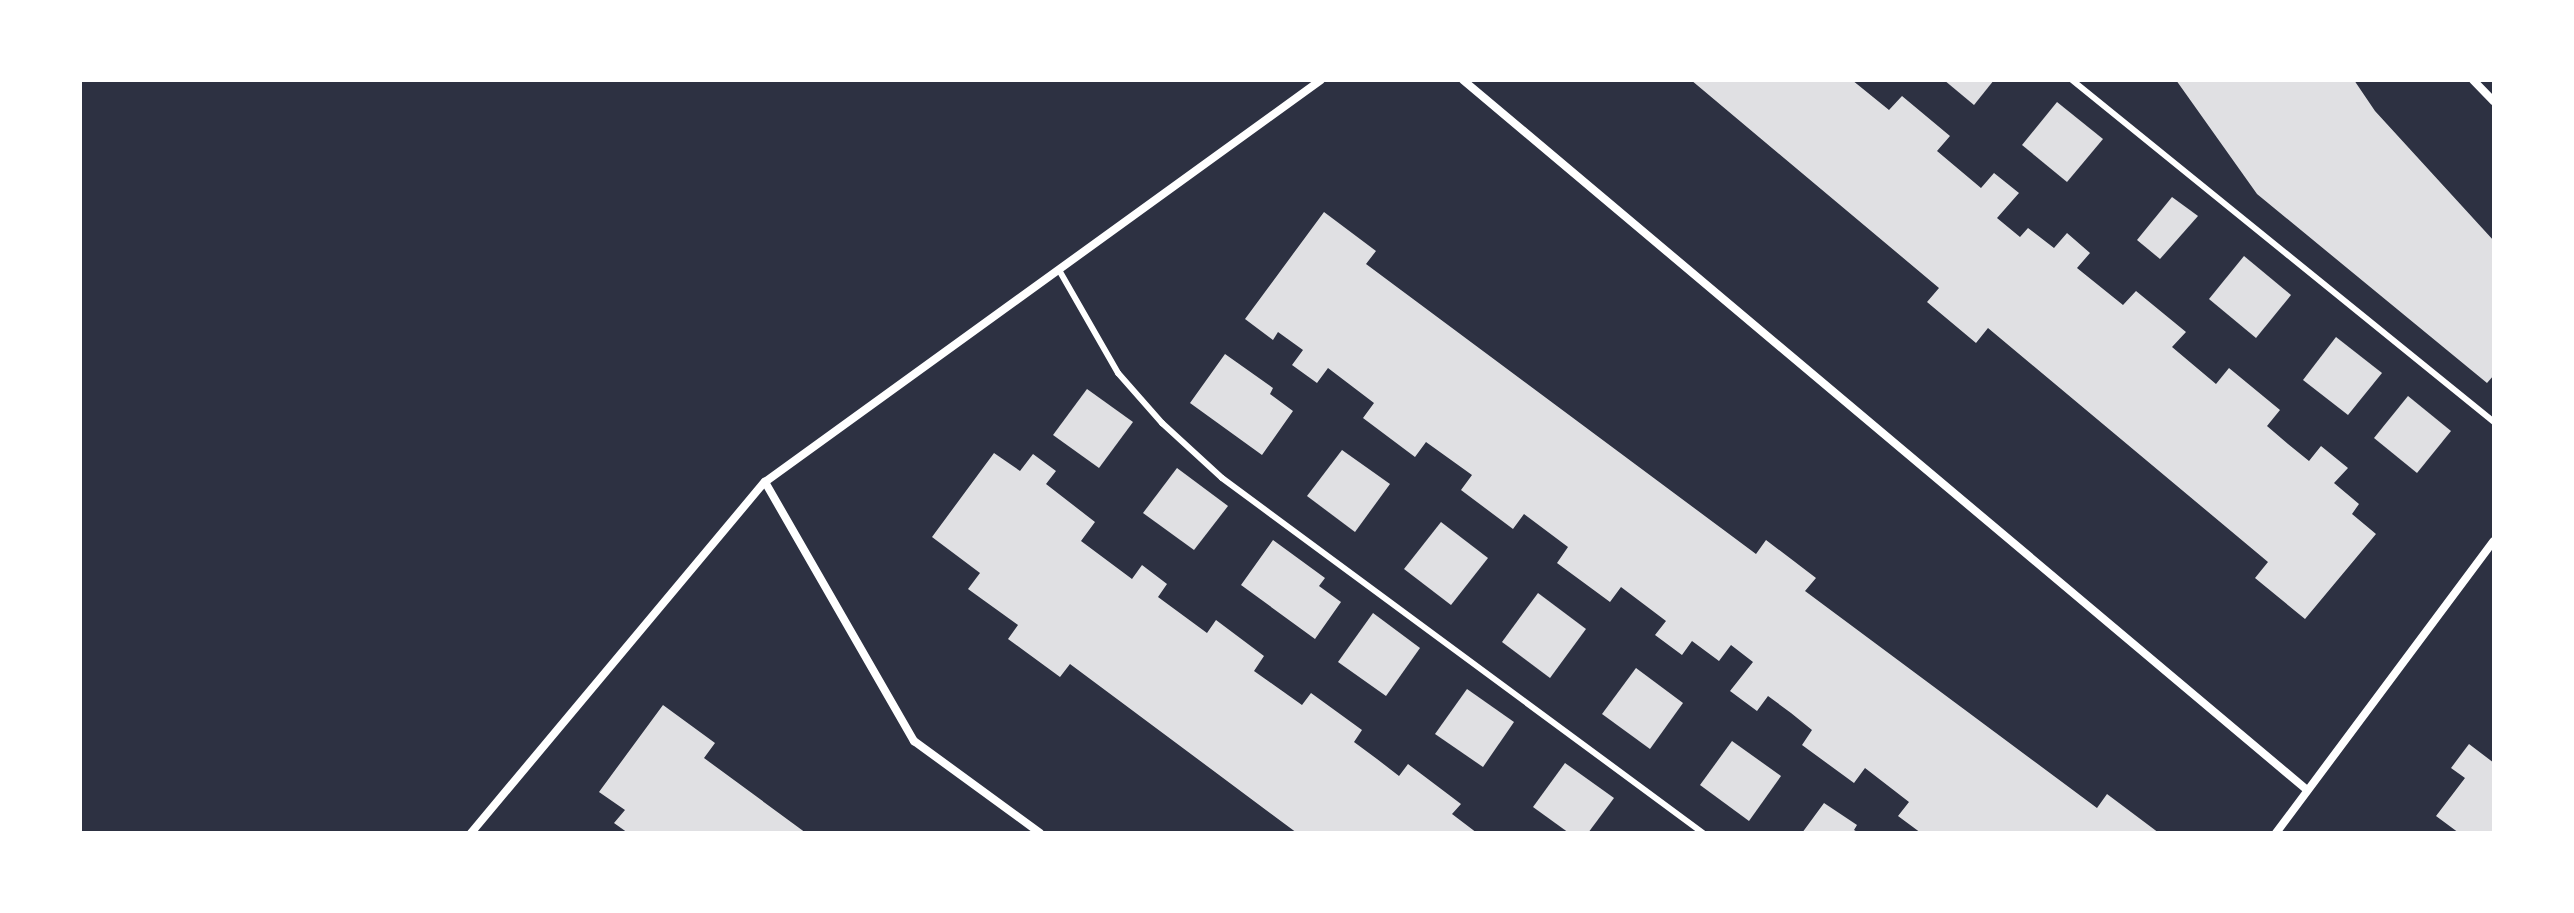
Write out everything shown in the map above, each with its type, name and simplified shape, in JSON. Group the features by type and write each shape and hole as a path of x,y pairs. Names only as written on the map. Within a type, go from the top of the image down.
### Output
{"street":[{"path":"471,833 765,482 1321,80"},
{"path":"1463,80 2307,790"},
{"path":"2473,80 2494,102"},
{"path":"765,482 914,741 1040,833"},
{"path":"2276,833 2494,541"}],"lane":[{"path":"2072,80 2494,422"},
{"path":"1059,270 1118,373 1162,423 1222,478 1703,833"}],"building":[{"path":"1691,80 1852,80 1889,110 1902,96 1950,136 1937,151 1981,188 1994,173 2019,193 1997,218 2020,237 2028,228 2054,248 2067,233 2090,253 2077,268 2123,305 2136,291 2186,332 2172,347 2216,384 2229,368 2280,410 2267,426 2309,461 2321,446 2348,468 2334,483 2359,504 2352,514 2376,534 2305,619 2255,578 2268,562 1988,328 1976,343 1927,302 1939,288"},
{"path":"1944,80 1994,80 1974,105"},
{"path":"2176,80 2354,80 2375,111 2494,241 2494,375 2487,383 2257,194"},
{"path":"2057,102 2103,139 2067,182 2022,145"},
{"path":"2172,197 2198,216 2160,259 2137,240"},
{"path":"1324,212 1376,251 1366,264 1756,554 1766,540 1816,578 1805,591 2097,808 2107,794 2159,833 1921,833 1898,816 1909,802 1865,768 1854,783 1802,745 1812,730 1791,713 1768,696 1757,711 1730,691 1753,662 1731,645 1719,661 1692,641 1682,655 1655,635 1666,621 1621,587 1610,602 1557,563 1568,547 1524,514 1513,529 1461,490 1472,475 1426,442 1415,457 1363,418 1374,403 1328,368 1317,383 1292,365 1303,350 1278,332 1273,340 1245,319"},
{"path":"2244,256 2291,295 2256,338 2209,299"},
{"path":"2336,337 2382,373 2348,415 2303,380"},
{"path":"1225,354 1273,388 1270,394 1293,411 1262,455 1190,403"},
{"path":"1087,389 1133,422 1099,468 1053,435"},
{"path":"2408,396 2451,431 2417,473 2374,438"},
{"path":"1342,450 1390,484 1355,532 1307,496"},
{"path":"994,453 1020,471 1033,454 1056,471 1046,484 1095,522 1081,541 1132,579 1142,565 1167,584 1158,597 1207,633 1216,620 1264,656 1254,671 1302,705 1311,693 1362,730 1354,742 1399,776 1408,764 1461,804 1452,814 1477,833 1297,833 1070,664 1060,677 1008,639 1018,625 968,589 980,573 932,537"},
{"path":"1177,468 1228,506 1194,550 1143,513"},
{"path":"1441,522 1488,558 1451,605 1404,569"},
{"path":"1273,540 1325,578 1319,586 1341,602 1315,639 1241,585"},
{"path":"1538,593 1586,629 1550,678 1502,642"},
{"path":"1373,613 1420,648 1386,696 1338,662"},
{"path":"1636,668 1683,703 1650,749 1602,714"},
{"path":"1467,689 1514,722 1483,767 1435,734"},
{"path":"663,705 715,743 704,758 806,833 628,833 614,823 625,810 599,792"},
{"path":"1732,741 1781,776 1749,821 1700,785"},
{"path":"2469,744 2494,763 2494,833 2459,833 2436,816 2465,778 2451,768"},
{"path":"1565,763 1614,798 1588,833 1569,833 1533,807"},
{"path":"1824,803 1857,825 1854,830 1859,833 1802,833"}]}
